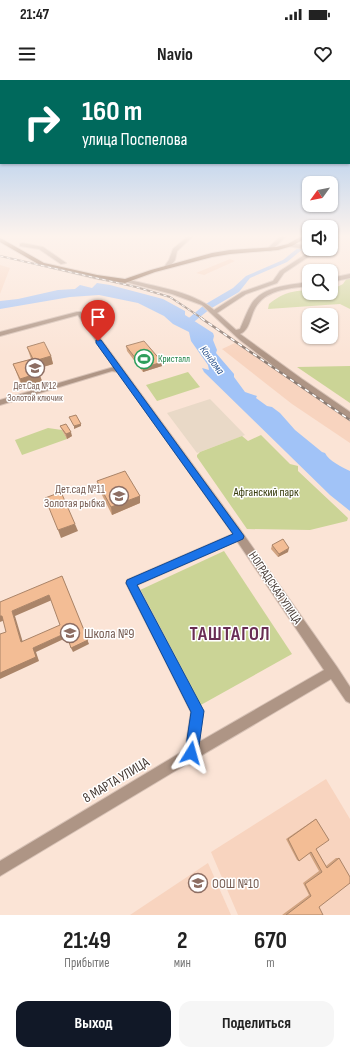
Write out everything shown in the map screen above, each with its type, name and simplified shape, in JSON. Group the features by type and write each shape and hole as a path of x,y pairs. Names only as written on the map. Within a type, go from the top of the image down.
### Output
{"main road":[{"path":"93,276 124,281 139,276"}],"street":[{"path":"141,276 137,280 142,285"},
{"path":"213,311 244,293 275,282 279,276"},
{"path":"338,279 350,276"},
{"path":"124,281 174,293 204,304 236,333 299,381 350,416"},
{"path":"236,333 243,330 257,301 266,295 284,288 302,285"},
{"name":"НОГРАДСКАЯ УЛИЦА","path":"0,334 79,313 239,536 350,697"},
{"path":"0,403 112,369 119,370"},
{"path":"191,753 197,711 131,583 239,536"},
{"name":"8 МАРТА УЛИЦА","path":"0,868 191,753 332,672"}],"shaded area":[{"path":"0,276 7,276 0,294"},
{"path":"235,343 350,420 350,443 292,404 222,349"},
{"path":"210,399 245,435 197,453 167,413"},
{"path":"326,779 350,819 350,915 238,915 211,852"},
{"name":"ООШ №10","path":"208,863 231,915 130,915"}],"green space":[{"path":"347,278 350,278 350,309 340,304 268,309 269,304 274,300 283,295 297,291 302,291 302,300 338,300 338,286 343,284"},
{"path":"350,366 350,403 297,367"},
{"path":"188,372 200,387 157,401 146,385"},
{"path":"48,428 62,430 67,439 22,455 15,440"},
{"name":"Афганский парк","path":"261,435 290,464 298,466 298,471 348,518 347,521 310,530 247,529 197,455 200,452 242,436 248,441"},
{"path":"224,551 292,654 199,706 140,590"}],"water":[{"name":"Кондома","path":"97,283 163,299 185,311 185,315 213,333 213,340 217,350 216,353 234,374 234,377 245,392 257,396 256,398 280,413 295,430 325,453 329,459 350,471 350,511 330,495 204,372 202,368 209,370 208,365 191,341 189,332 173,324 164,316 138,303 99,295 70,297 0,309 0,301 18,299 58,290 75,289 80,285 92,288"}],"building":[{"name":"Кристалл","path":"144,341 162,362 143,368 126,346"},
{"path":"44,342 51,356 34,361 27,347"},
{"path":"32,359 39,373 20,379 13,364"},
{"path":"76,415 81,424 74,426 69,417"},
{"path":"66,424 71,432 66,434 60,426"},
{"name":"Дет.сад №11 Золотая рыбка","path":"125,471 140,496 111,507 97,481"},
{"path":"61,492 75,524 58,530 45,498"},
{"path":"283,539 289,548 279,554 272,545"},
{"name":"Школа №9","path":"62,576 88,640 71,648 66,633 33,648 36,657 0,673 0,634 6,632 2,616 0,616 0,602","holes":["49,595 60,625 21,642 12,611"]},
{"path":"316,819 329,840 316,849 327,868 339,858 350,877 350,883 319,907 323,915 286,915 311,896 305,884 322,872 311,852 299,861 288,839"}],"waterway":[{"path":"187,323 207,307 236,290 250,276"}],"railway":[{"path":"88,276 136,287 170,297 203,319"},
{"path":"201,318 350,420"}],"place":[{"name":"Кристалл","path":"144,359"},
{"name":"Дет.Сад №12 Золотой ключик","path":"35,368"},
{"name":"Дет.сад №11 Золотая рыбка","path":"119,496"},
{"name":"Школа №9","path":"70,633"},
{"name":"ООШ №10","path":"198,883"}],"district":[{"name":"ТАШТАГОЛ","path":"230,634"}],"route":[{"path":"98,341 174,444 239,536 131,583 197,711 191,753"}]}
